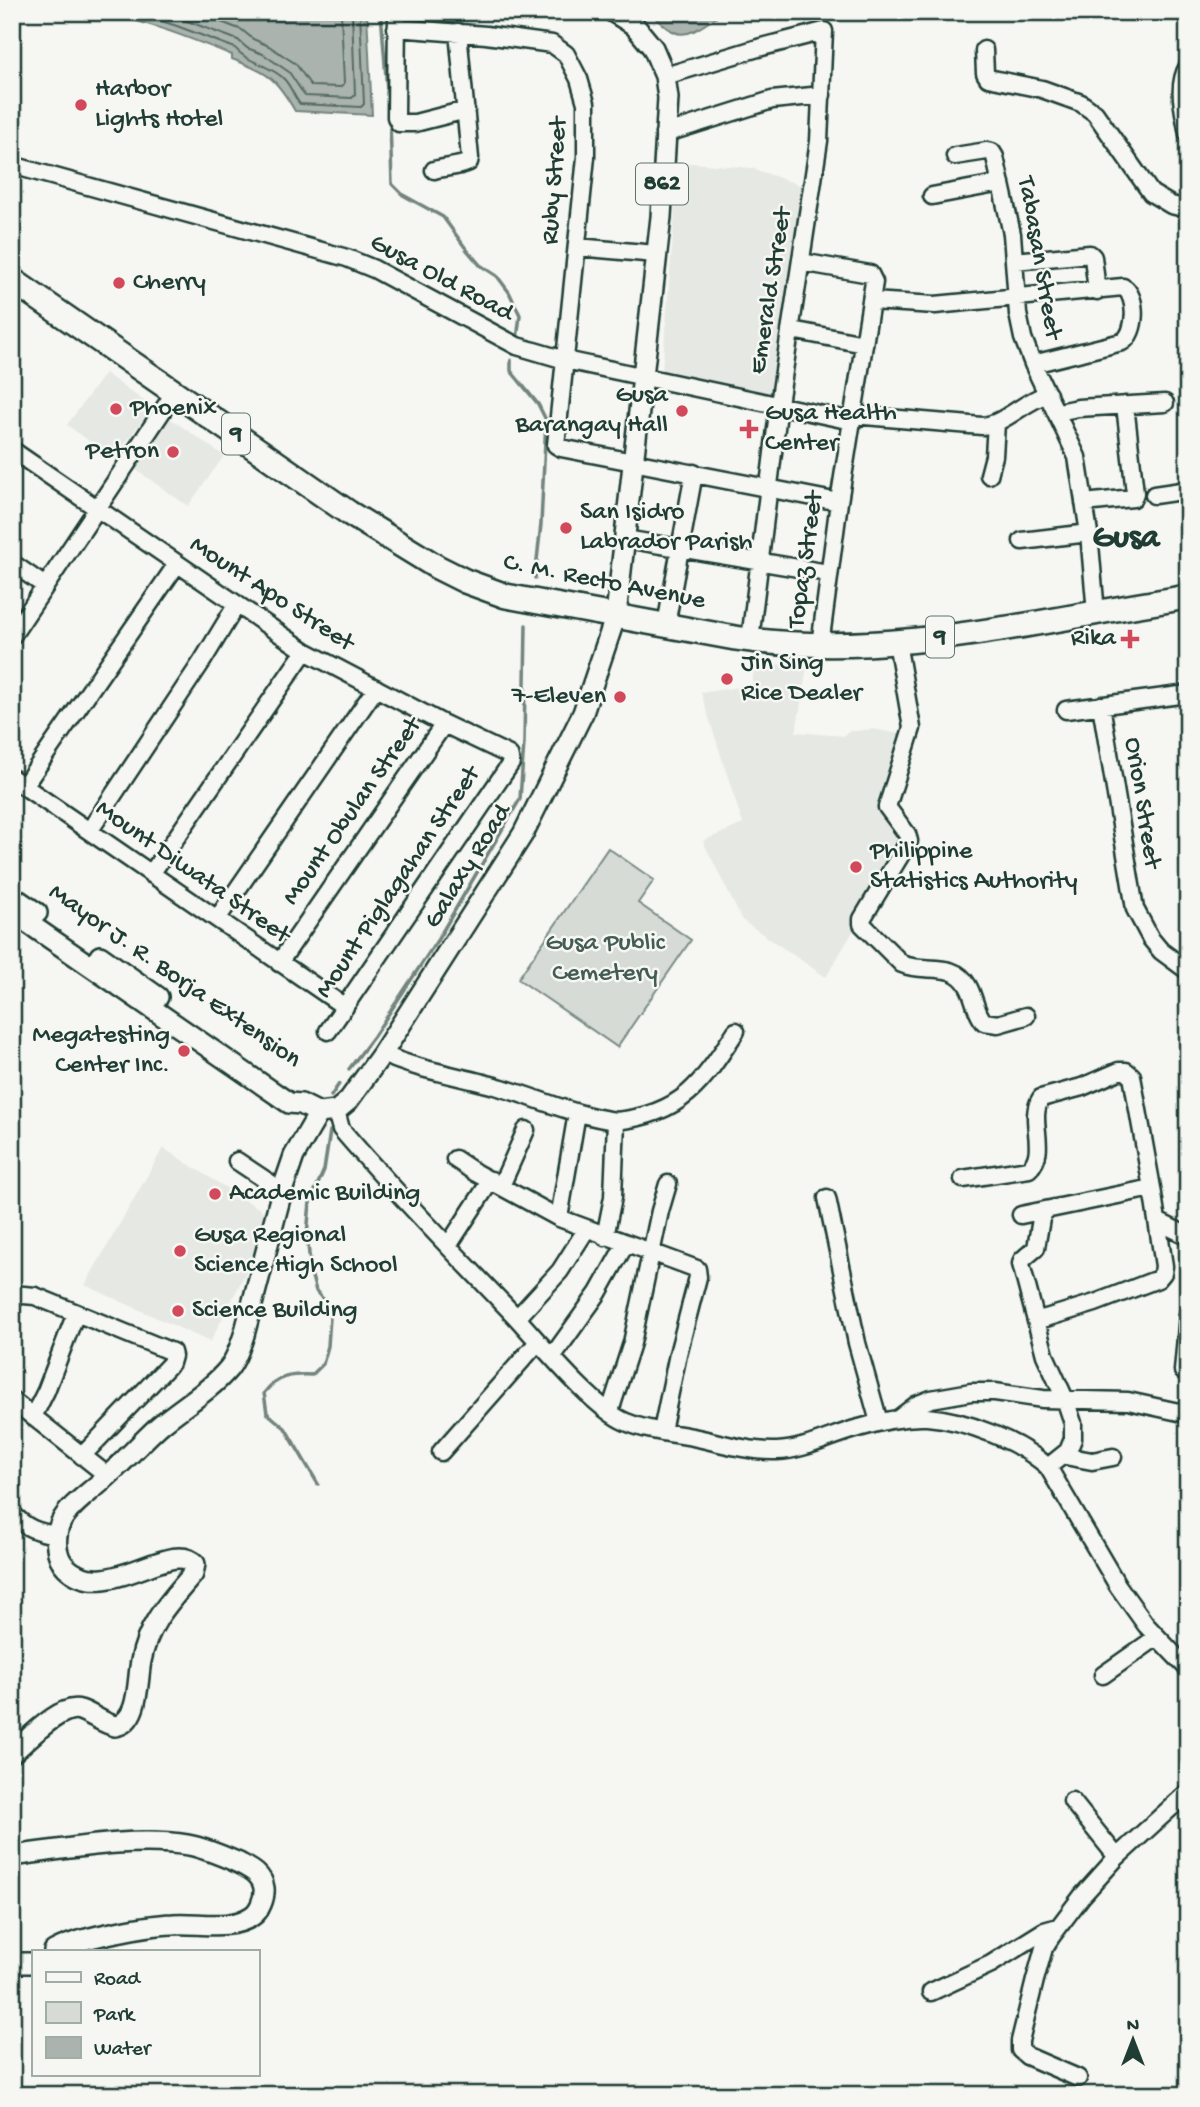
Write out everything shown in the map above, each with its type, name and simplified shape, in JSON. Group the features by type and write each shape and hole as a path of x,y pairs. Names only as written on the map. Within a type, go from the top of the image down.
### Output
{"highway":[{"name":"C. M. Recto Avenue","path":"12,280 349,513 437,567 506,596 750,640 820,645 897,642 1188,597"}],"main road":[{"name":"862","path":"612,12 634,25 658,57 665,76 667,98 661,217 616,615"},
{"name":"Galaxy Road","path":"57,1535 65,1515 158,1427 229,1368 238,1353 294,1156 328,1112 348,1101 382,1054 523,834 583,713 616,615"},
{"name":"Mayor J. R. Borja Extension","path":"12,896 123,980"},
{"name":"Mayor J. R. Borja Extension","path":"12,912 123,980 295,1094 301,1104 328,1112"},
{"path":"12,1753 54,1717 67,1710 79,1709 108,1725 123,1724 132,1713 149,1630 192,1574 195,1564 191,1560 176,1558 109,1578 83,1579 63,1564 57,1553 57,1535"},
{"path":"12,1856 118,1844 169,1843 191,1846 224,1857 251,1869 264,1885 265,1892 257,1912 252,1917 223,1924 156,1925 75,1942 56,1950"},
{"path":"12,1963 32,1963"}],"street":[{"name":"Ruby Street","path":"396,20 457,32 552,44 566,54 571,62 584,93 586,157 556,445 634,463"},
{"path":"396,20 396,117 399,123 415,123 466,110"},
{"name":"Emerald Street","path":"665,76 824,31 819,141 779,404 750,640"},
{"path":"434,170 469,162 457,32"},
{"path":"984,50 985,73 988,78 1042,89 1081,103 1095,113 1151,193 1171,205 1188,209"},
{"path":"1185,73 1188,134"},
{"path":"664,134 772,100 822,95"},
{"name":"Tabasan Street","path":"955,156 992,152 1012,234 1016,298 1023,338 1077,457 1089,533 1096,613"},
{"name":"Gusa Old Road","path":"12,164 309,245 347,258 374,269 501,339 565,360 852,418 982,426 996,423"},
{"path":"932,196 1001,183"},
{"path":"577,247 656,254"},
{"path":"1014,261 1090,254 1093,257 1097,291"},
{"name":"Topaz Street","path":"801,262 872,276 874,282 828,573 820,645"},
{"path":"872,301 935,305 1123,287 1129,290 1132,296 1133,331 1129,338 1033,364"},
{"path":"792,330 864,344"},
{"path":"12,636 175,392"},
{"path":"989,475 994,456 996,423 1030,401 1048,394"},
{"path":"1058,412 1165,402"},
{"path":"1084,503 1133,498 1135,493 1125,405"},
{"name":"Mount Apo Street","path":"12,450 305,651 509,755 511,763"},
{"path":"634,463 839,502"},
{"path":"666,625 694,473"},
{"path":"1154,495 1188,490"},
{"path":"1022,541 1089,533"},
{"path":"625,540 828,573"},
{"path":"12,563 45,586"},
{"path":"18,782 177,564"},
{"path":"90,830 237,604"},
{"path":"897,642 912,728 887,807 907,834 909,841 862,919 862,924 902,964 911,968 940,968 960,977 968,985 979,1018 984,1022 998,1024 1026,1016"},
{"path":"151,874 305,651"},
{"path":"217,919 376,688"},
{"path":"1066,710 1187,699"},
{"name":"Orion Street","path":"1101,705 1135,909 1156,945 1188,971"},
{"name":"Mount Obulan Street","path":"279,963 444,724"},
{"name":"Mount Piglagahan Street","path":"328,1031 511,763"},
{"name":"Mount Diwata Street","path":"18,782 345,1007"},
{"path":"382,1054 403,1064 503,1088 577,1114 616,1121 634,1119 686,1097 715,1063 736,1031"},
{"path":"962,1179 1029,1169 1038,1156 1036,1109 1041,1098 1082,1087 1119,1071 1126,1071 1132,1076 1152,1188 1163,1273 1158,1279 1095,1303 1036,1321"},
{"path":"328,1112 447,1247 552,1357 623,1421 662,1431 777,1451 899,1418 926,1417 990,1434 1030,1452 1048,1467 1118,1586 1157,1637 1186,1661"},
{"path":"559,1219 577,1114"},
{"path":"605,1237 613,1197 616,1121"},
{"path":"447,1247 496,1183 526,1130"},
{"path":"455,1159 475,1173 559,1219 693,1266 698,1272 662,1431"},
{"path":"237,1161 282,1191"},
{"path":"610,1411 632,1342 668,1184"},
{"path":"1021,1215 1152,1188"},
{"path":"827,1198 857,1343 879,1422"},
{"path":"1045,1210 1036,1248 1022,1259 1021,1264 1045,1355 1065,1399 1074,1431 1065,1456 1048,1467"},
{"path":"1157,1221 1188,1236"},
{"path":"517,1318 560,1271 586,1230"},
{"path":"552,1357 598,1293 626,1243"},
{"path":"12,1294 35,1296 172,1352 171,1363 82,1456"},
{"path":"33,1417 76,1313"},
{"path":"1183,1371 1188,1314"},
{"path":"441,1452 538,1342"},
{"path":"899,1418 916,1405 948,1395 995,1392 1043,1399 1128,1402 1188,1413"},
{"path":"12,1400 108,1476"},
{"path":"1065,1456 1092,1461 1113,1457"},
{"path":"12,1513 35,1531 57,1535"},
{"path":"1103,1675 1157,1637"},
{"path":"1078,2078 1027,2056 1020,2050 1044,1948 1082,1896 1117,1857 1188,1792"},
{"path":"1072,1801 1117,1857"},
{"path":"931,1992 991,1964 1044,1931 1058,1927"}],"shaded area":[{"path":"679,162 751,168 808,188 773,397 662,372"},
{"path":"105,373 152,407 114,459 67,425"},
{"path":"168,417 224,456 188,506 132,467"},
{"path":"755,662 807,667 796,732 843,736 847,732 873,729 904,735 879,808 902,835 904,845 826,977 742,920 703,841 743,824 701,693 752,685"},
{"name":"Gusa Regional Science High School","path":"163,1148 274,1218 210,1342 85,1285"}],"green space":[{"name":"Gusa Public Cemetery","path":"608,848 654,880 638,903 691,940 617,1047 518,979"}],"water":[{"path":"94,12 367,13 372,115 295,111 270,78 255,68 232,59 232,55 147,24"},
{"path":"650,12 725,12 695,31 679,34 661,23"}],"waterway":[{"path":"381,12 388,103"},
{"path":"390,121 392,184 403,195 443,217 480,265 497,276 509,292 520,315 517,340"},
{"path":"511,360 511,371 538,404 546,420 541,524 535,578"},
{"path":"349,1069 438,939 520,799 526,625"},
{"path":"331,1096 339,1084"},
{"path":"318,1484 285,1428 267,1413 264,1393 285,1377 312,1375 323,1364 328,1346 330,1318 327,1304 316,1291 311,1273 307,1235 310,1202 324,1170 330,1131"}],"place":[{"name":"Harbor Lights Hotel","path":"81,105"},
{"name":"Cherry","path":"119,283"},
{"name":"Phoenix","path":"116,409"},
{"name":"Gusa Barangay Hall","path":"682,411"},
{"name":"Gusa Health Center","path":"749,429"},
{"name":"Petron","path":"173,452"},
{"name":"San Isidro Labrador Parish","path":"566,528"},
{"name":"Rika","path":"1130,639"},
{"name":"Jin Sing Rice Dealer","path":"727,679"},
{"name":"7-Eleven","path":"620,697"},
{"name":"Philippine Statistics Authority","path":"856,867"},
{"name":"Megatesting Center Inc.","path":"184,1051"},
{"name":"Academic Building","path":"215,1194"},
{"name":"Gusa Regional Science High School","path":"180,1251"},
{"name":"Science Building","path":"178,1311"}],"district":[{"name":"Gusa","path":"1126,539"}]}
